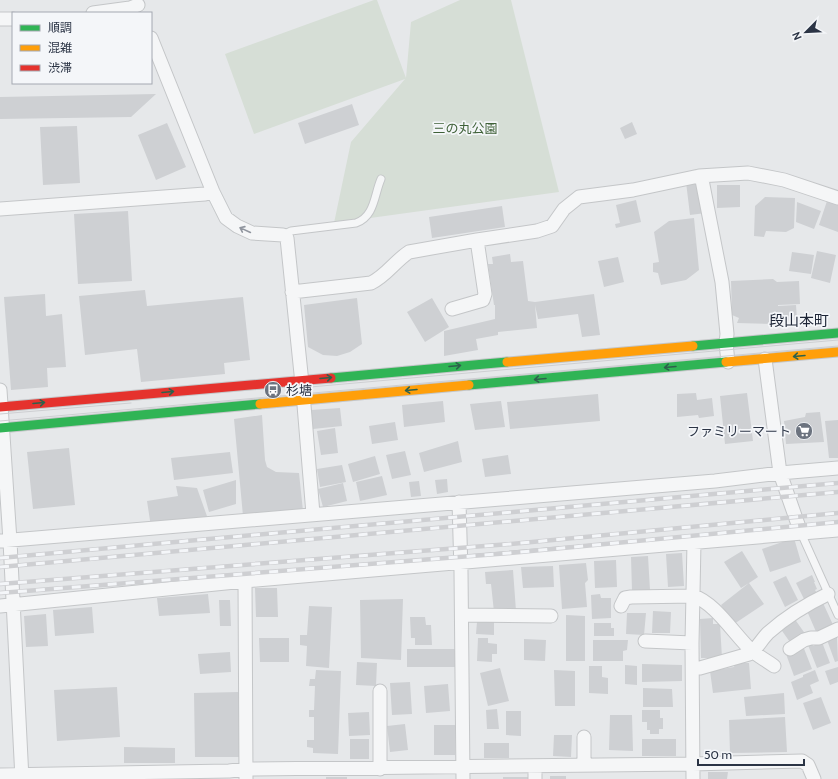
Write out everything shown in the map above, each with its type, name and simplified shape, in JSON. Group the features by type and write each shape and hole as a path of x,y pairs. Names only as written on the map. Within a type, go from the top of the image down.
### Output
{"street":[{"path":"100,12 138,6"},
{"path":"0,19 12,19"},
{"path":"152,40 213,192 226,218 237,226 252,233 283,235 287,238 304,400 313,514"},
{"path":"292,292 371,282 379,279 399,258 409,252 536,231 552,226 564,209 579,197 633,190 699,176 748,173 784,180 838,198"},
{"path":"699,176 702,180 722,282 728,362"},
{"path":"0,209 205,194 213,192"},
{"path":"452,309 483,300 485,294 477,240"},
{"path":"0,407 838,333"},
{"path":"1,428 838,352"},
{"path":"764,359 780,473 801,533"},
{"path":"0,390 6,606 22,777"},
{"path":"5,541 716,481 838,468"},
{"path":"459,502 462,615 463,773"},
{"path":"6,606 245,581 838,530"},
{"path":"693,779 692,643 694,542"},
{"path":"245,581 246,774"},
{"path":"693,668 700,668 753,652 764,637 783,619 806,604 828,594"},
{"path":"621,606 625,598 631,597 693,596 699,598 720,616 753,652 774,666"},
{"path":"462,615 551,616"},
{"path":"790,649 804,640 819,638 838,629"},
{"path":"645,641 692,643"},
{"path":"380,691 380,769"},
{"path":"584,737 584,765"},
{"path":"0,775 22,777 229,771 246,774 380,769 463,773 535,773 584,765 802,761 808,765 814,779"}],"lane":[{"path":"283,235 291,231 362,221 372,209 376,190 381,179"},
{"path":"801,533 838,615"}],"green space":[{"name":"三の丸公園","path":"377,0 406,78 411,22 460,0 511,0 559,192 334,223 351,142 405,79 254,134 225,54"}],"building":[{"path":"156,94 131,117 0,119 0,97"},
{"path":"352,104 359,125 305,144 298,123"},
{"path":"632,122 637,134 625,139 620,128"},
{"path":"167,123 186,167 156,180 138,135"},
{"path":"77,126 80,183 43,185 40,127"},
{"path":"702,180 706,213 690,215 686,182"},
{"path":"717,185 740,185 740,207 717,208"},
{"path":"765,197 795,198 794,228 786,232 766,231 764,237 754,236 755,206"},
{"path":"636,200 641,222 616,228 615,224 620,223 616,205"},
{"path":"827,201 838,205 838,232 819,225"},
{"path":"797,202 821,211 814,229 796,222"},
{"path":"502,206 505,227 432,238 429,217"},
{"path":"128,211 132,281 78,284 74,214"},
{"path":"694,218 699,270 686,280 661,285 658,273 653,272 653,263 659,262 654,232 669,221"},
{"path":"817,251 836,255 830,283 811,278"},
{"path":"792,252 814,255 811,274 789,271"},
{"path":"510,254 511,262 523,261 528,301 535,302 594,294 600,335 582,337 578,314 538,319 535,305 537,328 498,332 498,335 476,339 478,350 444,356 444,331 495,319 495,305 488,264 493,264 492,257"},
{"path":"618,257 624,282 604,287 598,261"},
{"path":"773,279 777,282 799,281 800,304 778,305 796,305 797,320 778,321 775,324 737,323 739,318 732,315 731,281"},
{"path":"145,290 147,306 243,297 250,360 224,363 225,374 141,382 137,349 85,355 79,296"},
{"path":"45,294 46,316 62,314 66,367 47,368 48,387 11,390 4,297"},
{"path":"357,298 362,344 350,352 337,356 323,355 308,347 304,305"},
{"path":"432,298 449,327 425,342 407,312"},
{"path":"696,393 697,400 712,398 714,416 699,418 698,415 677,417 677,394"},
{"path":"747,393 753,441 725,444 720,396"},
{"path":"598,394 600,421 510,429 507,402"},
{"path":"443,401 445,422 404,427 402,405"},
{"path":"501,401 505,427 475,430 470,404"},
{"path":"340,408 342,426 313,429 311,410"},
{"name":"ファミリーマート","path":"820,412 824,442 786,444 784,421 805,417 806,413"},
{"path":"262,415 265,460 267,467 276,472 299,473 303,511 243,516 234,419"},
{"path":"838,420 838,458 829,458 825,421"},
{"path":"395,422 398,440 372,444 369,426"},
{"path":"335,428 338,453 321,455 317,431"},
{"path":"458,441 462,462 424,472 419,453"},
{"path":"69,448 75,505 33,509 27,452"},
{"path":"405,451 411,475 392,479 386,455"},
{"path":"230,452 233,473 174,480 171,458"},
{"path":"508,455 511,474 485,477 482,459"},
{"path":"375,456 380,474 353,482 348,464"},
{"path":"342,465 346,482 320,487 317,469"},
{"path":"382,476 387,495 360,501 356,482"},
{"path":"447,479 448,492 437,494 435,480"},
{"path":"236,480 236,504 209,512 203,490"},
{"path":"419,481 421,496 411,497 409,482"},
{"path":"343,483 347,501 323,507 318,489"},
{"path":"176,486 197,488 208,519 151,527 147,501 178,496"},
{"path":"794,538 801,562 770,572 762,549"},
{"path":"742,551 758,577 741,588 724,562"},
{"path":"682,553 684,586 668,587 666,554"},
{"path":"648,556 650,590 632,591 631,557"},
{"path":"616,560 617,587 595,588 594,561"},
{"path":"586,563 588,580 585,583 587,607 562,609 559,565"},
{"path":"553,566 554,587 523,588 521,567"},
{"path":"513,570 516,611 494,612 491,584 486,584 485,572"},
{"path":"812,575 817,589 815,590 818,595 805,601 796,583"},
{"path":"786,576 798,600 785,607 773,582"},
{"path":"749,583 764,604 734,624 721,605"},
{"path":"255,588 277,588 278,617 256,617"},
{"path":"208,594 210,613 159,616 157,598"},
{"path":"600,594 601,598 611,598 611,618 592,619 591,595"},
{"path":"403,599 401,660 361,658 360,600"},
{"path":"219,600 230,600 231,626 220,626"},
{"path":"823,603 834,627 817,634 807,611"},
{"path":"309,606 332,607 329,668 306,666 307,646 300,645 300,635 307,635"},
{"path":"92,607 94,633 55,636 53,610"},
{"path":"653,611 671,612 670,633 652,633"},
{"path":"627,613 646,613 644,635 626,634"},
{"path":"46,614 48,646 26,647 24,616"},
{"path":"566,615 585,616 585,661 566,661"},
{"path":"410,617 425,617 426,625 431,625 432,645 415,645 415,638 411,638"},
{"path":"713,618 713,624 720,624 722,658 701,658 700,619"},
{"path":"794,618 806,635 792,645 780,628"},
{"path":"477,622 494,622 494,635 476,634"},
{"path":"594,623 611,623 611,628 614,628 614,636 594,636"},
{"path":"837,636 838,661 835,662 827,640"},
{"path":"259,638 289,638 289,662 260,662"},
{"path":"478,638 488,638 488,643 497,644 497,654 492,654 492,662 477,661"},
{"path":"524,639 546,640 545,661 524,660"},
{"path":"593,640 628,640 627,650 623,651 623,661 593,661"},
{"path":"822,642 830,663 817,668 808,645 812,643 813,646"},
{"path":"803,646 812,669 794,676 786,654"},
{"path":"407,649 456,649 456,667 407,667"},
{"path":"230,652 231,672 200,674 198,654"},
{"path":"357,662 377,663 376,686 356,685"},
{"path":"735,663 749,663 751,689 713,693 710,671 734,667"},
{"path":"642,664 682,665 682,681 642,682"},
{"path":"625,665 637,666 637,685 625,684"},
{"path":"589,666 602,666 602,677 608,678 608,694 589,693"},
{"path":"838,667 838,682 830,685 825,671"},
{"path":"500,668 509,701 488,706 480,673"},
{"path":"316,670 341,671 338,754 313,753 313,748 307,747 307,740 314,740 314,717 309,717 309,710 314,710 315,686 309,686 310,679 315,679"},
{"path":"554,670 575,671 575,706 555,706"},
{"path":"815,670 819,681 810,685 813,693 797,700 791,682"},
{"path":"410,682 412,714 392,715 390,683"},
{"path":"448,684 450,711 426,713 424,686"},
{"path":"117,687 120,737 57,741 54,690"},
{"path":"643,688 672,689 673,707 643,707"},
{"path":"239,692 239,757 195,757 194,693"},
{"path":"784,693 785,714 746,716 744,697"},
{"path":"821,697 831,723 813,730 803,703"},
{"path":"497,709 499,729 487,729 486,710"},
{"path":"642,710 660,710 660,718 663,718 663,729 659,729 659,734 650,734 650,730 647,730 647,722 642,722"},
{"path":"506,711 521,711 521,736 506,735"},
{"path":"369,712 370,735 349,736 348,713"},
{"path":"610,715 632,715 633,751 609,750"},
{"path":"785,717 787,752 730,753 729,720"},
{"path":"405,724 408,750 390,752 387,726"},
{"path":"434,725 455,725 455,755 434,755"},
{"path":"554,735 572,735 571,757 553,756"},
{"path":"350,739 369,739 369,759 350,759"},
{"path":"642,739 676,739 676,756 642,756"},
{"path":"484,743 509,743 509,758 484,758"},
{"path":"124,747 175,748 175,763 124,763"},
{"path":"708,772 728,772 727,779 708,779"},
{"path":"550,776 566,776 566,779 550,779"},
{"path":"326,777 347,777 347,779 326,779"},
{"path":"503,777 528,777 528,779 503,779"}],"tram line":[{"path":"299,388 838,340"},
{"path":"0,421 838,346"},
{"path":"0,414 131,403"}],"railway":[{"path":"0,558 838,483"},
{"path":"0,567 838,492"},
{"path":"0,584 511,544 838,513"},
{"path":"0,593 510,553 838,522"}],"traffic: fast":[{"path":"693,346 838,333"},
{"path":"331,378 507,362"},
{"path":"469,385 726,362"},
{"path":"0,428 260,404"}],"traffic: slow":[{"path":"507,362 693,346"},
{"path":"726,362 838,352"},
{"path":"260,404 469,385"}],"traffic: jam":[{"path":"0,407 331,378"}],"place":[{"name":"杉塘","path":"273,390"},
{"name":"ファミリーマート","path":"804,431"}],"district":[{"name":"段山本町","path":"799,321"}]}
